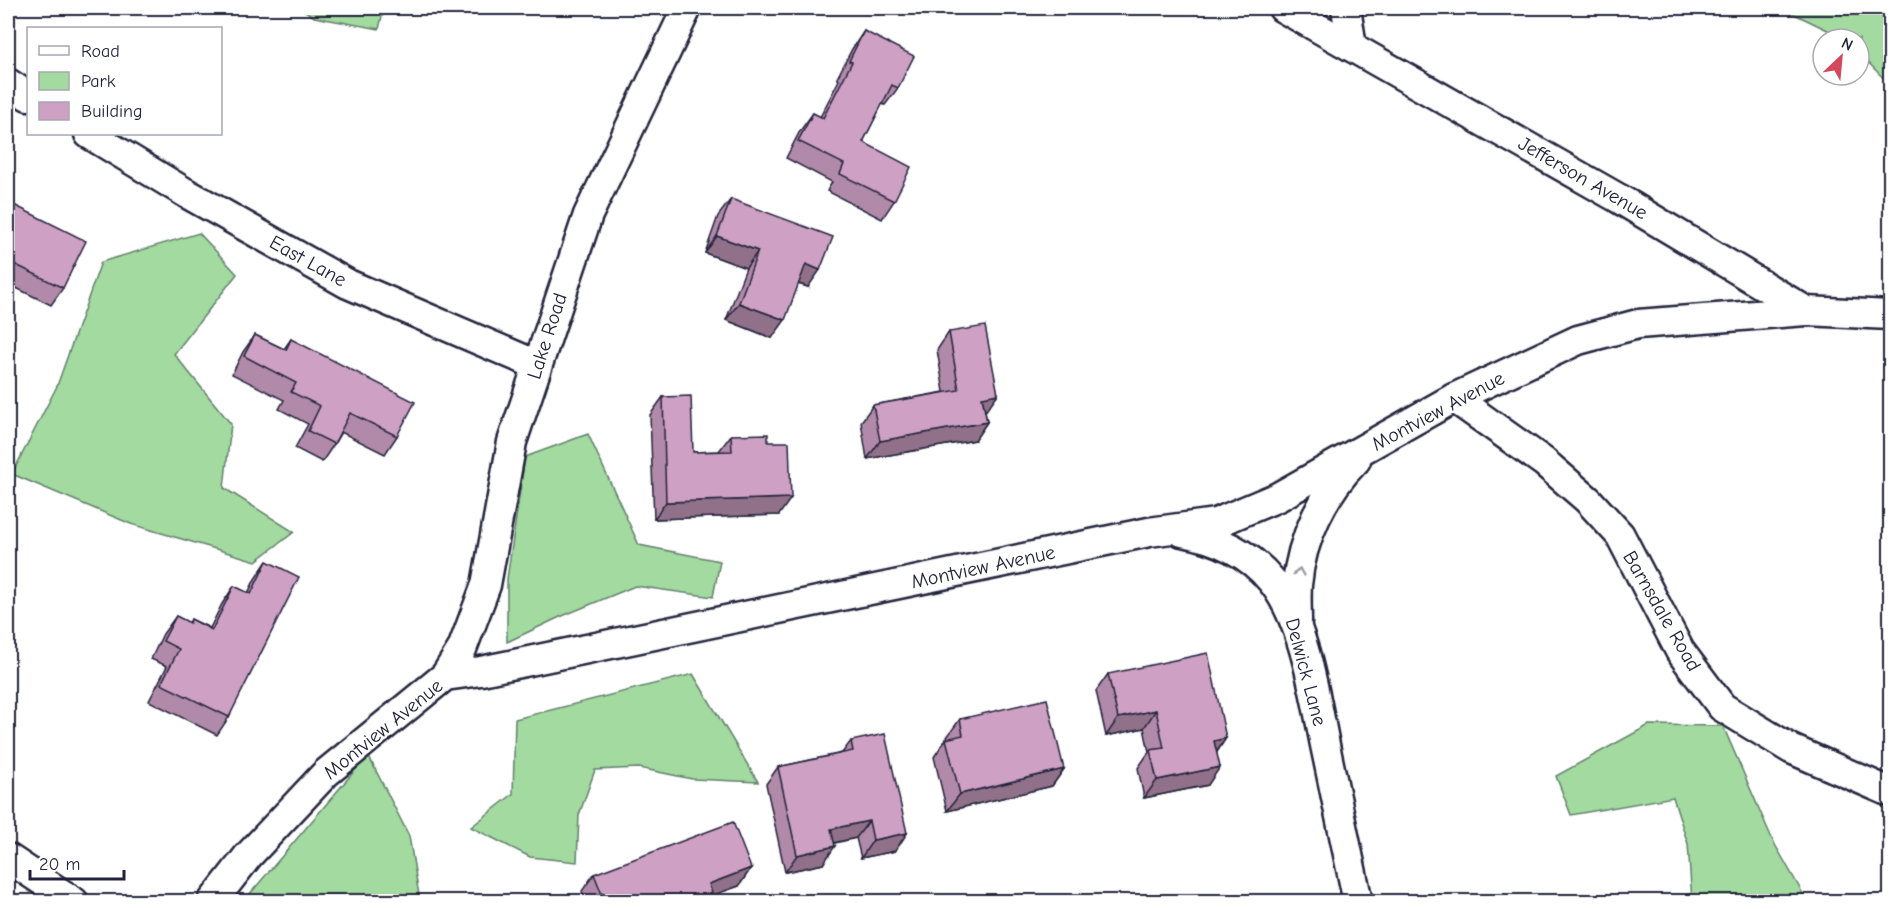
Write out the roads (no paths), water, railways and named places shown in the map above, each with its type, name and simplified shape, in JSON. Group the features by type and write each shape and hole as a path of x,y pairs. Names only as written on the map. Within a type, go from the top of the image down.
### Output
{"street":[{"name":"Lake Road","path":"445,676 462,649 486,585 512,442 588,215 687,8"},
{"name":"Jefferson Avenue","path":"1284,8 1618,198 1806,310 1890,315"},
{"path":"1346,8 1352,47"},
{"path":"8,83 27,95"},
{"name":"East Lane","path":"92,135 186,193 348,284 537,365"},
{"name":"Montview Avenue","path":"212,902 248,856 326,773 445,676 1149,532 1216,523 1278,497 1454,398 1578,340 1638,324 1806,310"},
{"name":"Barnsdale Road","path":"1454,398 1544,462 1588,500 1620,536 1680,651 1722,707 1791,749 1890,792"},
{"path":"1297,631 1297,586 1305,544 1323,504 1348,468 1367,449"},
{"name":"Delwick Lane","path":"1149,532 1174,531 1202,536 1228,545 1272,581 1287,604 1314,691 1358,902"},
{"path":"8,858 74,902"}]}
